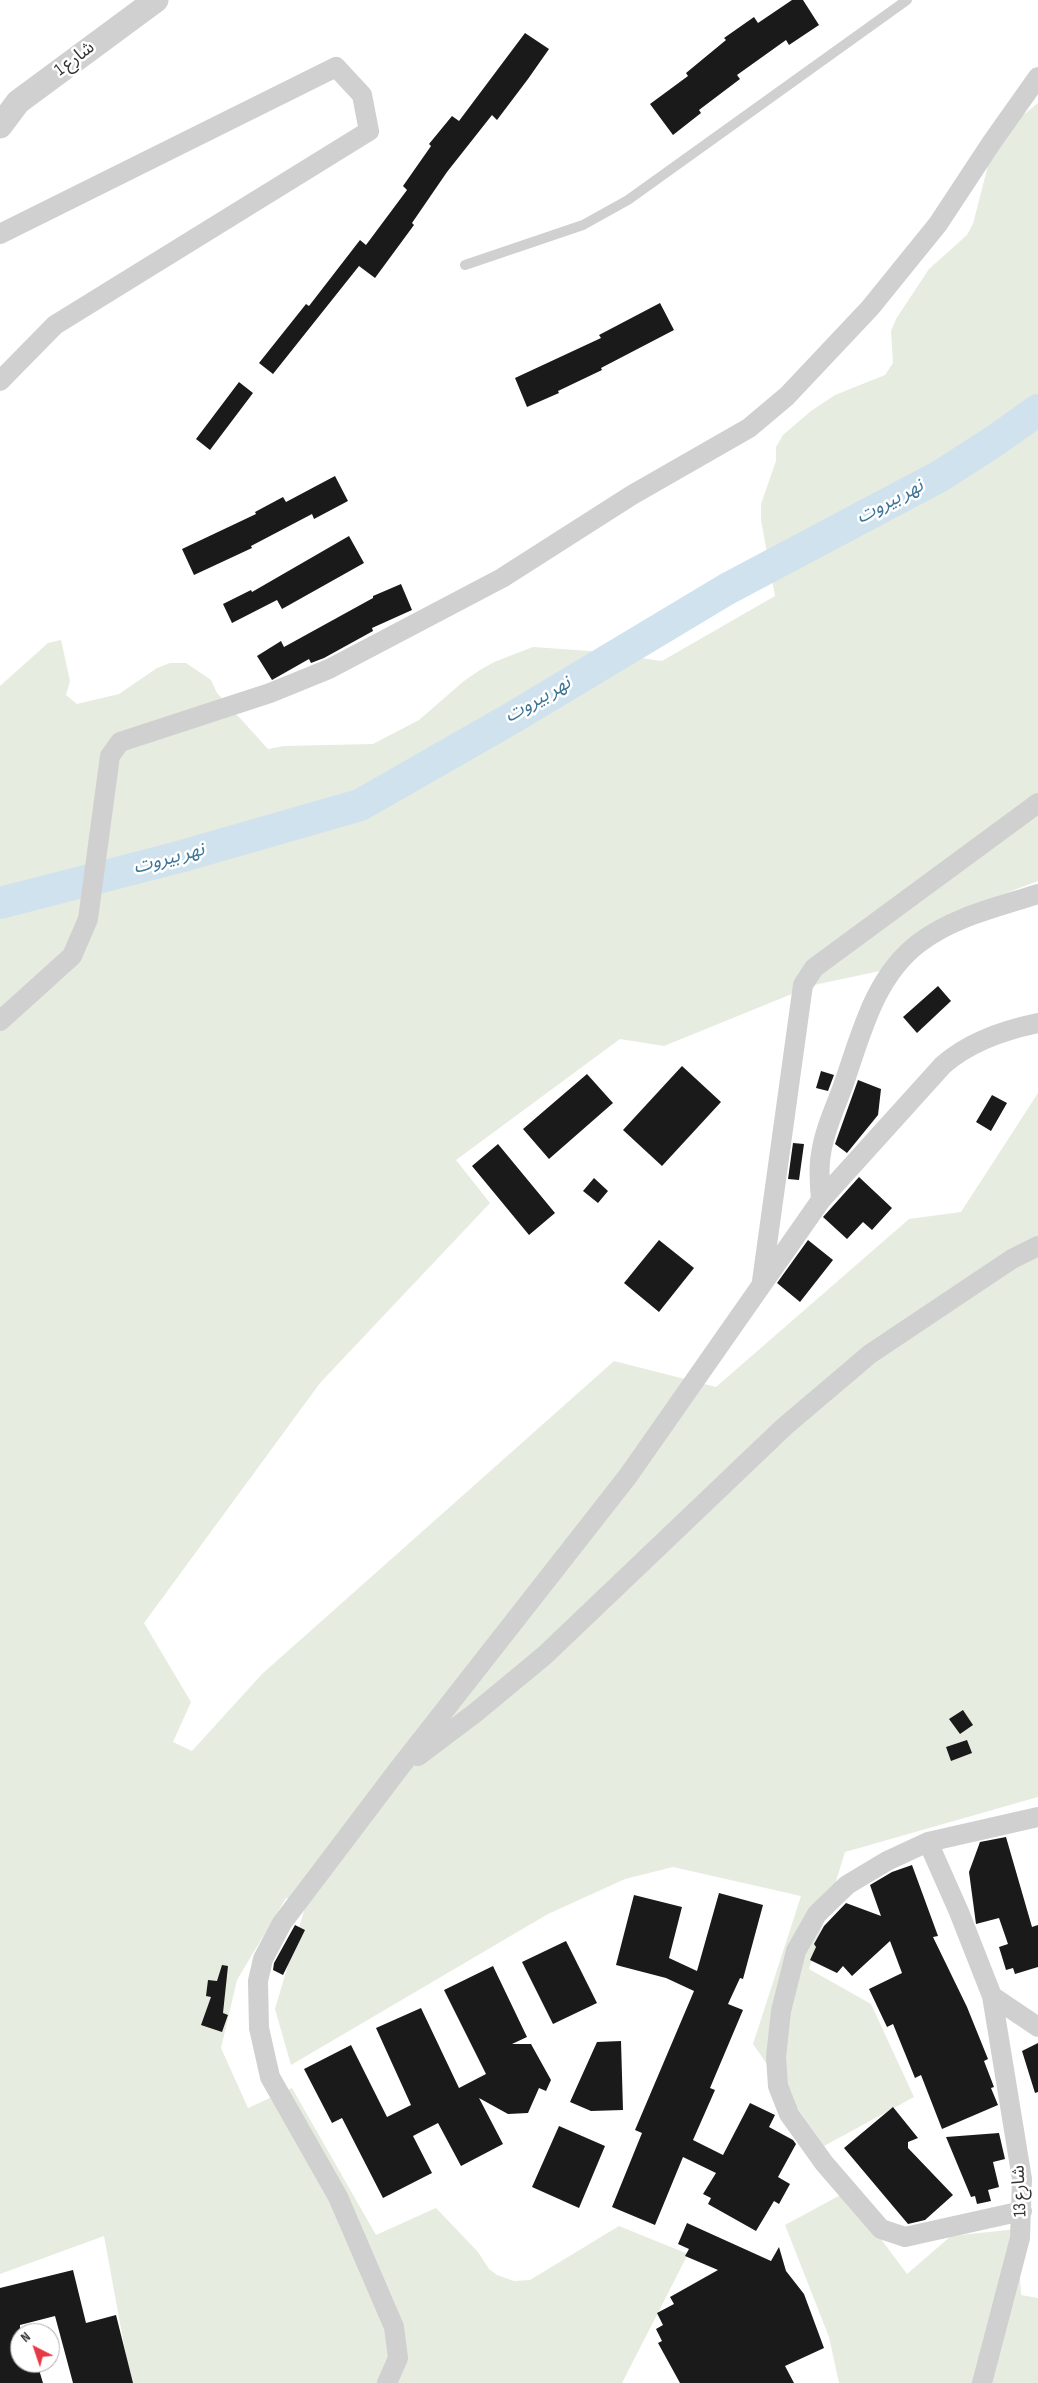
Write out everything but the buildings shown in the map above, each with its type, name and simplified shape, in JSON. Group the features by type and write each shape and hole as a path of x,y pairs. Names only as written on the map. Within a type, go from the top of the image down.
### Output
{"street":[{"name":"شارع 1","path":"0,126 18,102 156,0"},
{"path":"0,234 336,67 362,95 369,131 55,325 0,381"},
{"path":"0,1021 72,956 88,919 110,756 120,742 270,693 329,669 502,578 632,495 749,428 787,396 870,308 938,224 1038,77"},
{"path":"762,1283 803,985 814,968 1038,803"},
{"path":"820,1200 820,1155 828,1127 875,998 894,966 919,943 946,927 974,915 1038,894"},
{"path":"387,2383 398,2358 394,2327 338,2197 270,2076 259,2028 258,1980 267,1951 282,1923 397,1771 628,1476 820,1200 943,1065 956,1054 972,1045 1018,1027 1038,1023"},
{"path":"397,1771 475,1713 545,1655 784,1427 870,1354 1012,1259 1038,1246"},
{"path":"1022,2211 905,2237 881,2229 824,2163 789,2114 778,2086 776,2057 781,2011 796,1951 817,1914 847,1885 887,1861 928,1842 1038,1817"},
{"name":"شارع 13","path":"928,1842 959,1912 992,1996 1022,2179 1020,2238 982,2383"},
{"path":"992,1996 1038,2027"}],"lane":[{"path":"465,265 583,225 628,200 907,0"}],"shaded area":[{"path":"1038,103 1038,881 953,913 903,966 814,985 664,1046 620,1039 456,1160 490,1203 320,1383 144,1623 191,1702 173,1742 192,1751 262,1674 614,1361 716,1387 909,1219 961,1212 1038,1093 1038,1797 845,1852 809,1969 871,2004 914,2097 824,2146 753,2044 801,1896 673,1867 625,1879 548,1914 291,2065 275,2009 306,1904 286,1898 237,1980 221,2048 248,2108 292,2088 376,2235 436,2208 478,2252 489,2269 497,2275 514,2281 530,2280 619,2226 688,2254 622,2383 131,2383 104,2236 0,2274 0,686 48,643 61,640 70,681 66,695 77,704 119,694 157,668 170,663 186,663 211,680 217,693 268,749 284,746 373,744 419,720 464,681 480,670 494,662 533,647 590,651 662,661 775,596 761,520 761,504 776,461 776,447 783,435 811,411 835,395 885,375 893,363 891,331 896,319 929,269 967,235 973,224 995,138"},
{"path":"846,2192 907,2274 951,2236 1017,2229 1021,2295 1038,2298 1038,2383 839,2383 829,2337 785,2225"}],"waterway":[{"name":"نهر بيروت","path":"0,903 179,857 360,805 512,718 727,589 940,476 1038,410"}]}
